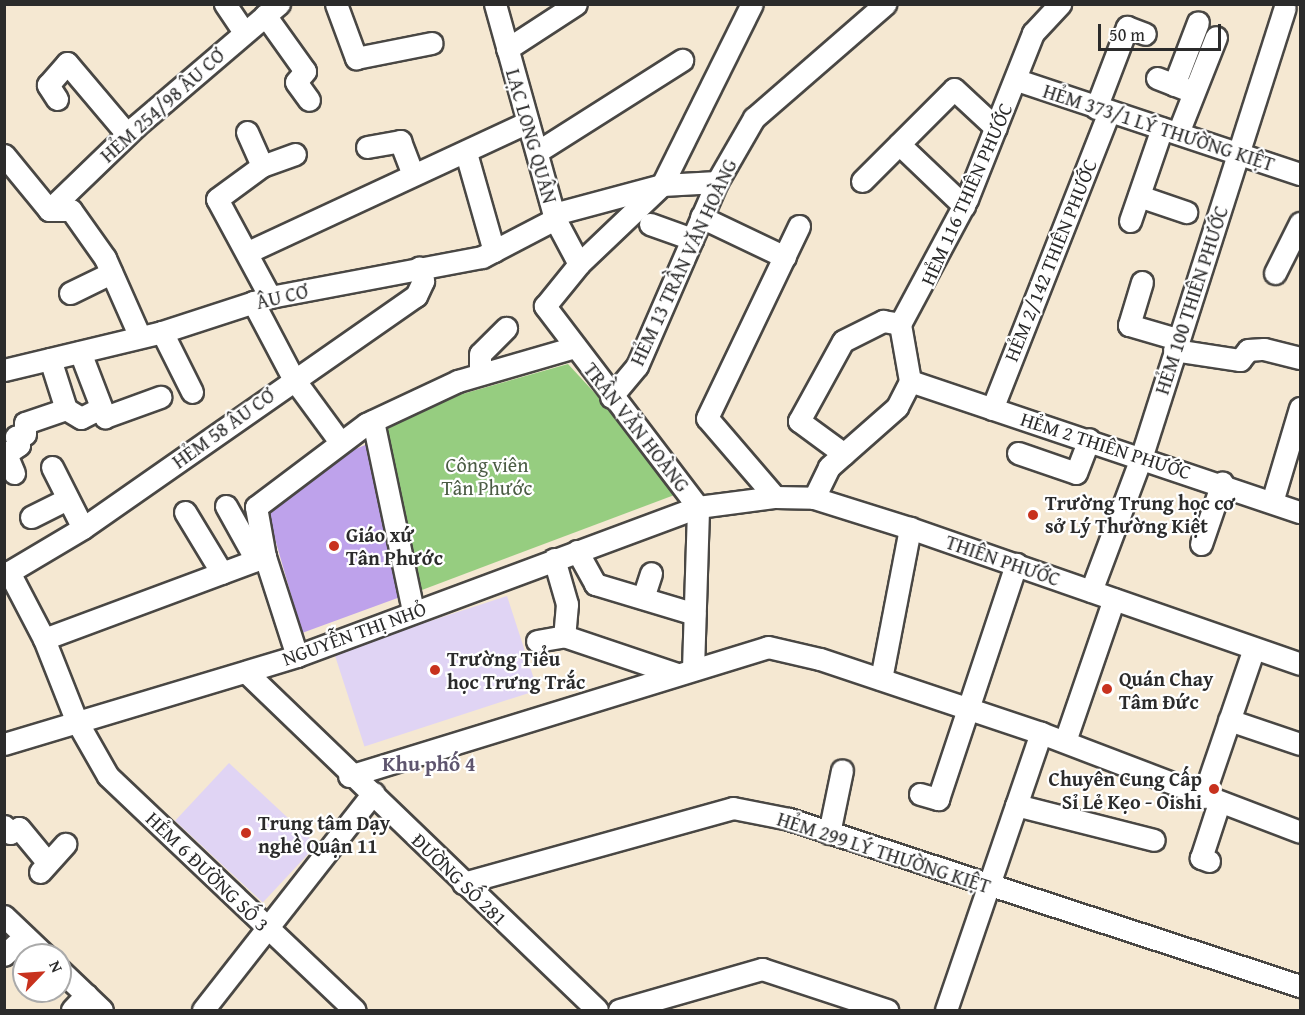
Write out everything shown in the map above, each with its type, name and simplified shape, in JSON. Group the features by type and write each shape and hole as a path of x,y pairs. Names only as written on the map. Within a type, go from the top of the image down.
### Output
{"street":[{"path":"225,4 244,32"},
{"path":"336,4 356,58 432,43"},
{"name":"LẠC LONG QUÂN","path":"495,4 555,216 579,264"},
{"path":"507,49 576,4"},
{"path":"717,182 663,185 752,4"},
{"name":"HẺM 13 TRẦN VĂN HOÀNG","path":"611,397 637,366 717,182 754,118 885,4"},
{"name":"HẺM 116 THIÊN PHƯỚC","path":"900,324 964,206 1017,80 1033,33 1060,4"},
{"name":"HẺM 100 THIÊN PHƯỚC","path":"1091,591 1142,455 1286,9"},
{"path":"272,10 305,71 296,82 309,100"},
{"name":"HẺM 254/98 ÂU CƠ","path":"49,210 128,134 272,10"},
{"path":"1194,93 1166,81 1186,53 1198,22"},
{"name":"HẺM 2/142 THIÊN PHƯỚC","path":"992,409 1103,110 1127,27 1145,34"},
{"path":"1130,221 1139,196 1170,131 1194,93 1216,37"},
{"path":"1186,53 1207,61"},
{"path":"537,152 682,60"},
{"path":"57,99 48,85 67,63 128,134"},
{"name":"HẺM 373/1 LÝ THƯỜNG KIỆT","path":"1017,80 1300,174"},
{"path":"862,181 954,88 996,128"},
{"path":"250,251 528,122"},
{"path":"247,132 262,166"},
{"path":"367,147 400,141 413,175"},
{"path":"899,144 964,206"},
{"path":"465,153 494,251"},
{"path":"295,154 262,166 217,199 250,251 262,300 293,378 340,442"},
{"path":"4,155 49,210 71,210 111,273 140,338"},
{"name":"ÂU CƠ","path":"4,370 140,338 262,300 494,251 555,216 663,185"},
{"name":"TRẦN VĂN HOÀNG","path":"663,185 579,264 545,306 611,397 698,507"},
{"path":"1139,196 1186,212"},
{"path":"701,217 785,257"},
{"path":"1275,273 1300,223"},
{"path":"651,224 692,239"},
{"path":"776,497 707,418 800,226"},
{"name":"HẺM 58 ÂU CƠ","path":"7,574 83,528 293,378 416,296 423,281 419,268"},
{"path":"70,293 111,273"},
{"path":"1142,282 1129,325 1176,344 1240,360 1248,350 1264,349 1300,358"},
{"path":"814,498 830,467 897,407 910,381 900,324 882,321 843,341 799,421 844,454"},
{"path":"480,375 480,354 506,328"},
{"path":"162,332 192,392"},
{"name":"TRẦN VĂN HOÀNG","path":"297,656 260,559 256,507 340,442 373,421 480,375 575,347"},
{"path":"80,352 105,417 160,397"},
{"path":"50,359 66,409 81,417 101,408"},
{"name":"HẺM 2 THIÊN PHƯỚC","path":"910,381 1142,455 1300,512"},
{"path":"1272,502 1300,408"},
{"path":"14,473 6,453 19,445 16,437 25,434 25,423 66,409"},
{"path":"373,421 413,611"},
{"path":"1018,453 1076,473 1089,439"},
{"path":"52,466 83,528"},
{"path":"1200,544 1222,483"},
{"name":"THIÊN PHƯỚC","path":"698,507 776,497 814,498 1016,564 1300,664"},
{"path":"32,517 67,499"},
{"path":"44,639 260,559 226,506"},
{"path":"685,672 694,614 698,507"},
{"name":"NGUYỄN THỊ NHỎ","path":"4,744 76,720 297,656 698,507"},
{"path":"185,512 222,573"},
{"path":"881,679 910,528"},
{"path":"577,551 595,584 694,614"},
{"path":"554,559 567,604 564,636"},
{"path":"920,794 938,800 1016,564"},
{"path":"643,598 651,573"},
{"name":"HẺM 6 ĐƯỜNG SỐ 3","path":"7,574 44,639 76,720 108,776 355,1011"},
{"path":"1065,741 1114,600"},
{"path":"537,641 564,636 685,672"},
{"path":"350,776 768,647 881,679 1065,741 1211,800 1300,832"},
{"path":"1209,861 1201,858 1211,800 1228,720 1254,648"},
{"name":"ĐƯỜNG SỐ 281","path":"246,672 350,776 373,793 597,1011"},
{"path":"1228,720 1300,744"},
{"path":"946,1011 1041,733"},
{"path":"829,833 842,770"},
{"path":"203,1011 373,793"},
{"path":"1016,805 1154,840"},
{"name":"HẺM 299 LÝ THƯỜNG KIỆT","path":"463,883 733,808 829,833 1300,986"},
{"path":"4,826 10,832 19,828 44,868 65,844"},
{"path":"4,916 32,943"},
{"path":"4,955 25,936"},
{"path":"619,1011 762,969 887,1011"},
{"path":"79,1003 102,1011"}],"shaded area":[{"name":"Trường Tiểu học Trưng Trắc","path":"507,596 538,690 365,746 334,652"},
{"name":"Trung tâm Dạy nghề Quận 11","path":"229,763 317,845 263,903 175,821"}],"green space":[{"name":"Công viên Tân Phước","path":"568,364 685,491 414,593 382,431 459,395"}],"building":[{"name":"Giáo xứ Tân Phước","path":"370,443 403,596 302,633 267,511 329,460"}],"place":[{"name":"Trường Trung học cơ sở Lý Thường Kiệt","path":"1033,515"},
{"name":"Giáo xứ Tân Phước","path":"334,546"},
{"name":"Trường Tiểu học Trưng Trắc","path":"435,670"},
{"name":"Quán Chay Tâm Đức","path":"1107,689"},
{"name":"Chuyên Cung Cấp Sỉ Lẻ Kẹo - Oishi","path":"1214,789"},
{"name":"Trung tâm Dạy nghề Quận 11","path":"246,833"}],"district":[{"name":"Khu phố 4","path":"429,764"}]}
